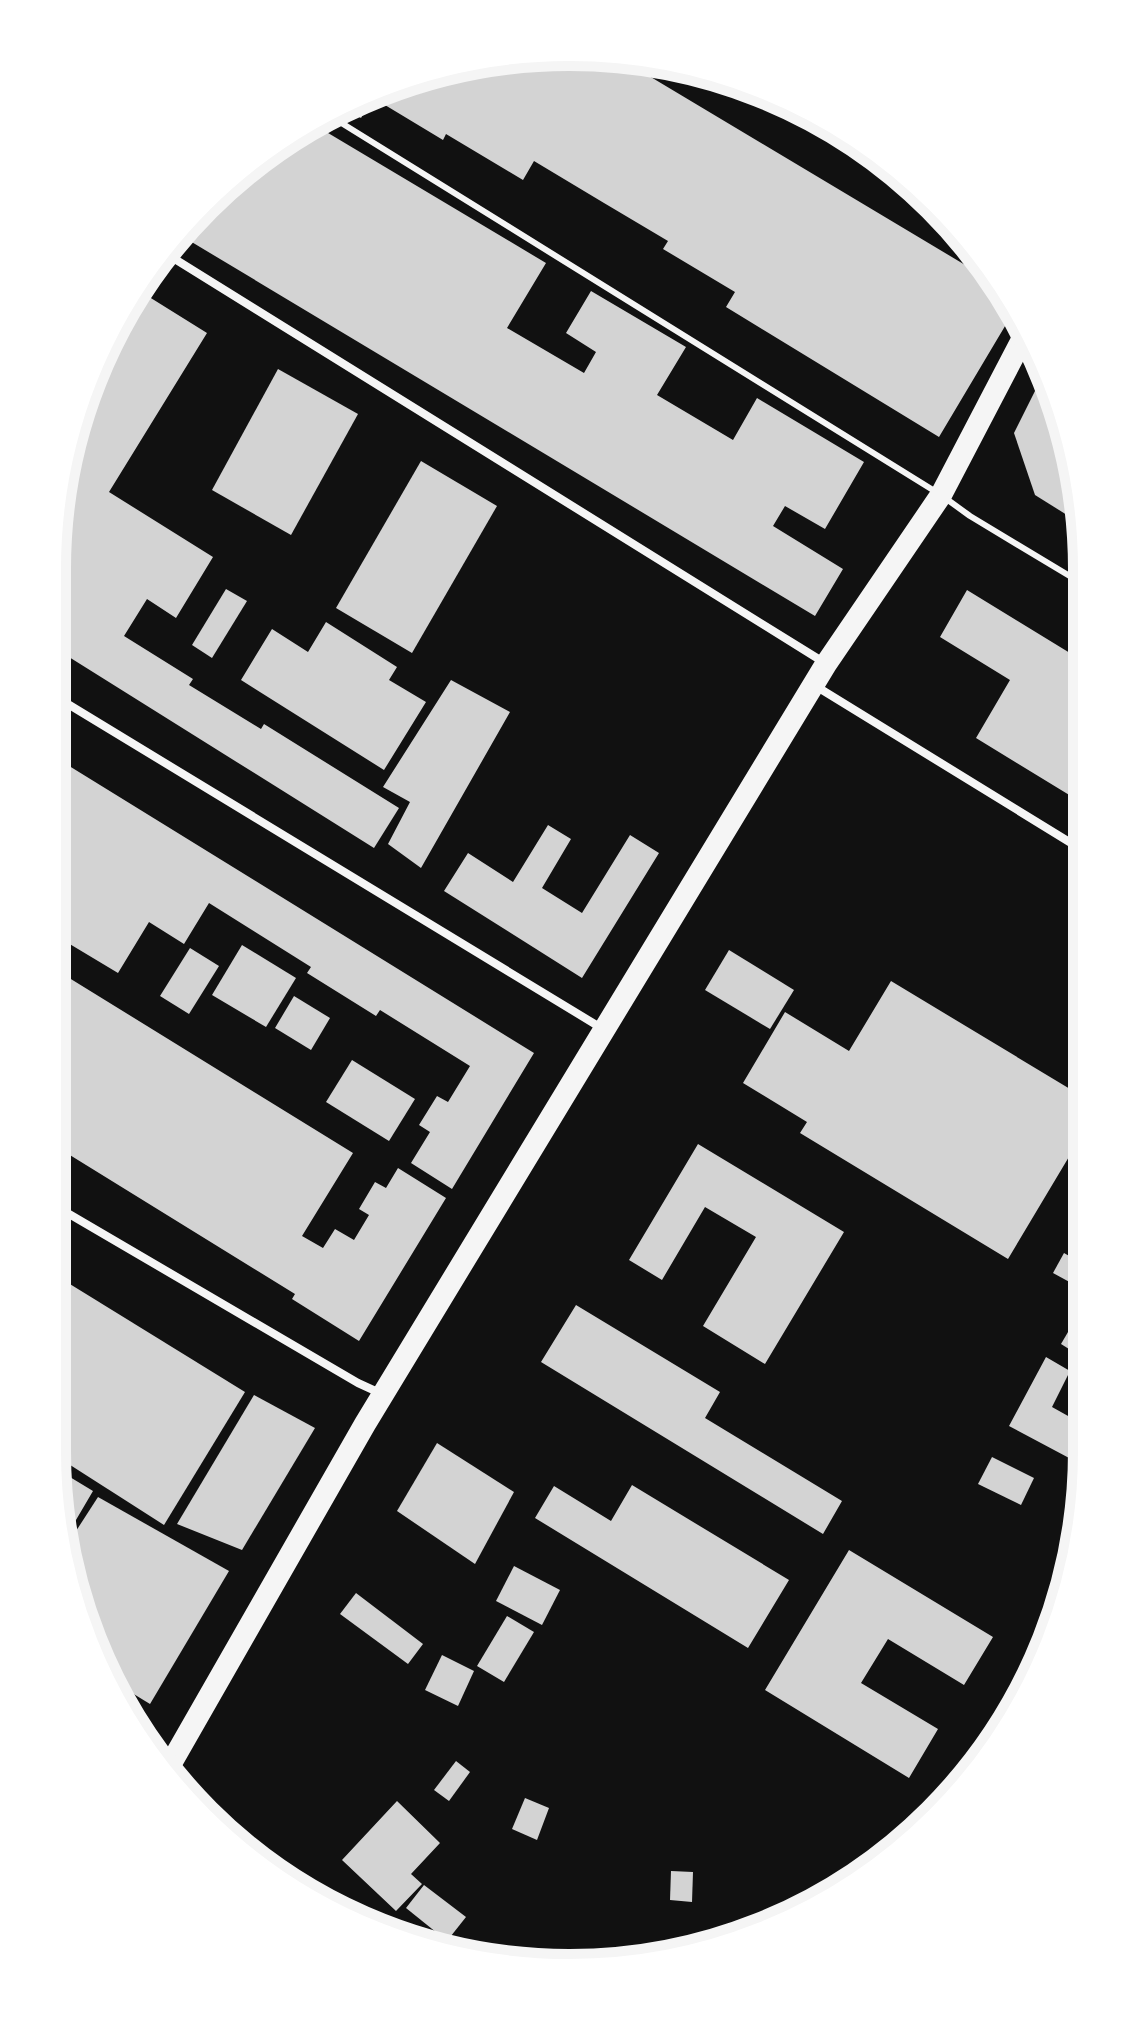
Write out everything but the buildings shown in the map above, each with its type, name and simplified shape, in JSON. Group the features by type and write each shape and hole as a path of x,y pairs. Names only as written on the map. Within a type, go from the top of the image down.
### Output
{"highway":[{"path":"172,1760 383,1394 826,664 941,495 1020,344"}],"street":[{"path":"174,258 826,664"},
{"path":"814,684 1073,844"},
{"path":"66,703 605,1030"},
{"path":"66,1212 358,1383 383,1394"}],"lane":[{"path":"340,122 1073,578"}]}
